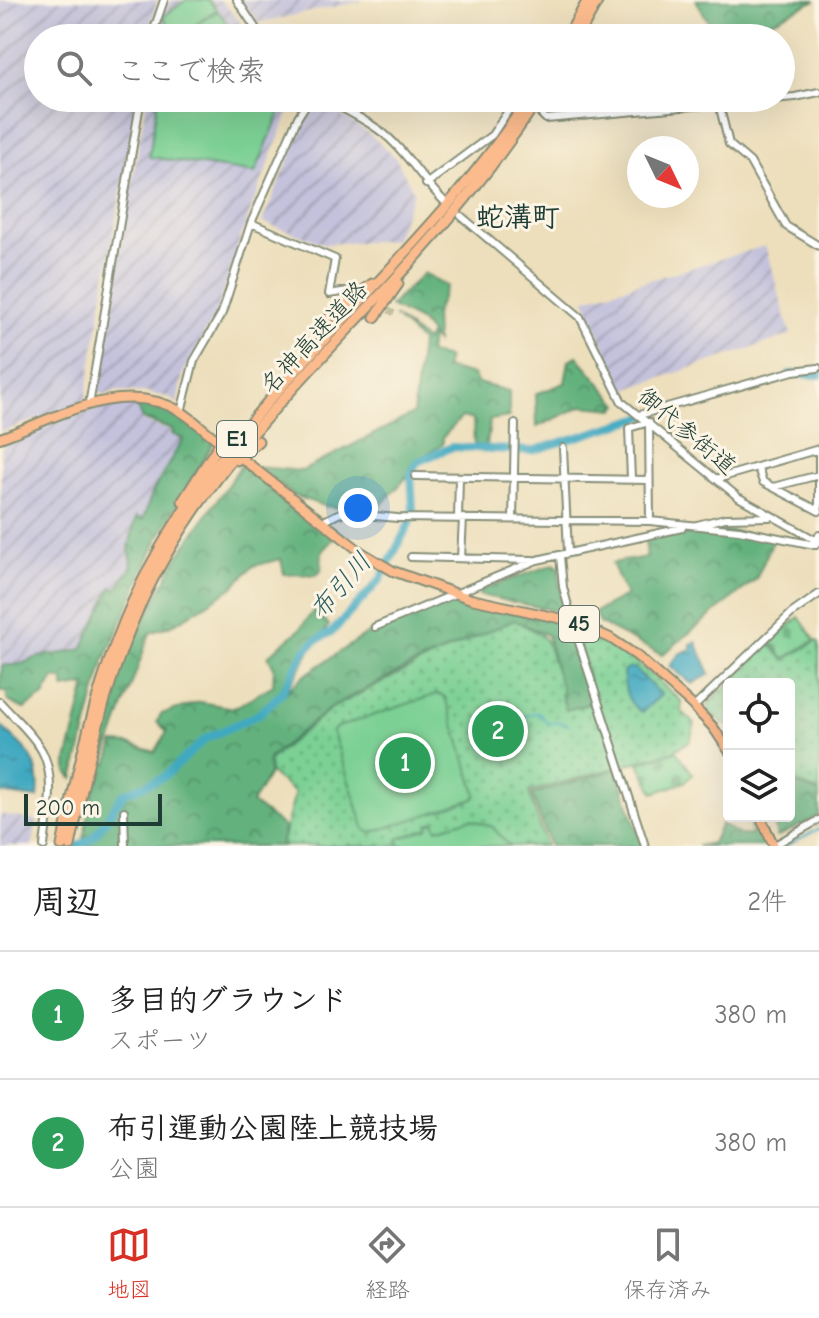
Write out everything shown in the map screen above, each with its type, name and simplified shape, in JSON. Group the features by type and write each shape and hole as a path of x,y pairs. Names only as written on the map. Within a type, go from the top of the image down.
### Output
{"highway":[{"path":"575,24 588,0"},
{"path":"585,24 598,0"},
{"name":"名神高速道路","path":"68,845 95,702 131,604 169,533 226,453 408,252 489,156 519,112"},
{"name":"名神高速道路","path":"68,845 103,704 127,635 160,565 220,475 312,366 449,218 529,112"},
{"path":"375,317 449,218"},
{"path":"328,319 408,252"},
{"path":"131,604 175,514 229,429"},
{"path":"220,475 258,441"}],"main road":[{"path":"0,438 89,405 116,399 144,399 181,412 215,438"},
{"name":"45","path":"245,461 322,522 386,567 454,594 572,621 623,646 694,707 728,750"},
{"path":"763,822 774,846"}],"street":[{"path":"156,24 164,0"},
{"path":"237,0 253,24"},
{"path":"795,97 819,92"},
{"path":"89,405 139,112"},
{"path":"181,412 194,361 222,313 251,223 301,112"},
{"path":"349,112 394,143 426,184 444,201"},
{"path":"426,184 492,135 507,112"},
{"path":"540,113 546,119 630,112"},
{"path":"721,112 729,144 750,162 786,226 819,246"},
{"name":"御代参街道","path":"461,216 580,317 617,395 738,497 818,540"},
{"path":"251,223 335,259 329,294 354,290"},
{"path":"631,479 629,428 644,419 793,371 818,368"},
{"path":"644,419 650,521"},
{"path":"513,519 515,424"},
{"path":"563,448 568,552"},
{"path":"716,479 819,449 819,509 763,482 758,468"},
{"path":"773,487 819,475"},
{"path":"415,476 648,480"},
{"path":"459,477 461,558"},
{"path":"322,522 340,513 411,518 650,521 739,530 815,545 818,540"},
{"path":"411,557 537,560 725,518 772,517"},
{"path":"560,556 563,587 572,621 645,846"},
{"path":"375,627 537,560"},
{"path":"694,707 792,613 819,594"},
{"path":"0,702 42,751 49,770 44,846"},
{"path":"124,811 125,846"},
{"path":"774,846 819,820"}],"shaded area":[{"path":"0,0 157,0 151,24 24,24 24,112 135,112 85,402 0,432"},
{"path":"172,0 221,0 241,24 160,24 162,14"},
{"path":"241,0 366,0 258,23"},
{"path":"145,112 289,112 242,233 218,309 183,373 177,403 168,397 143,392 115,391 104,395 98,392"},
{"path":"312,112 337,112 367,132 395,157 414,192 394,240 325,244 262,222"},
{"path":"765,246 791,335 621,391 585,299"},
{"path":"137,404 142,421 171,431 170,434 182,440 178,447 194,454 97,655 0,685 1,450 7,442 59,421 105,406"},
{"path":"0,814 37,821 32,846 0,846"}],"green space":[{"path":"186,0 209,0 216,10 196,24 168,24 163,17"},
{"path":"696,0 816,0 768,24 710,24"},
{"path":"218,11 228,24 197,24"},
{"path":"156,112 280,112 255,173 149,157"},
{"path":"424,273 447,286 435,314 436,342 431,336 429,353 448,358 445,368 474,375 477,383 509,391 509,417 490,420 487,446 474,445 473,420 462,417 443,437 443,444 412,464 407,477 374,513 324,506 293,495 259,467 302,471 413,414 421,342 394,316 426,341 430,333 421,322 390,306"},
{"path":"577,356 619,405 615,409 582,406 537,427 536,394 565,383 569,360"},
{"path":"137,404 164,409 214,442 158,538 104,661 73,779 67,772 67,761 86,685 64,689 64,680 54,678 44,696 24,709 8,701 6,691 0,691 2,665 17,665 42,656 82,649 112,587 117,589 132,566 129,546 136,517 143,520 152,493 183,439 172,434 173,430 142,419"},
{"path":"242,464 334,538 322,551 321,571 316,575 284,574 281,559 253,566 232,588 176,623 150,633 105,759 97,757 124,659 177,558"},
{"path":"692,530 738,532 774,539 756,579 662,655 599,623 595,612 626,596 612,563 647,557 645,540"},
{"path":"554,564 559,566 566,613 479,595 478,591"},
{"path":"456,601 571,624 596,706 590,703 566,710 547,635 514,620 408,667 331,707 268,759 269,774 252,803 284,827 280,846 82,846 99,761 108,763 114,743 155,752 167,732 157,722 161,714 200,702 234,708 273,685 274,667 268,656 299,630 315,609 329,625 286,693 302,677 376,628"},
{"path":"799,617 815,640 784,659 771,642"},
{"path":"514,620 546,641 566,710 590,704 595,707 576,627 621,651 682,702 681,711 695,724 690,741 671,752 529,792 546,846 281,846 295,793 270,773 269,760 332,708"},
{"path":"817,641 819,643 819,792 795,782 795,678 734,678 769,643 784,660"},
{"path":"723,689 723,723 708,713 709,703"},
{"path":"437,694 445,697 476,793 474,799 371,833 365,830 333,733 335,728"},
{"path":"676,751 693,774 685,782 654,793 639,763"},
{"path":"617,769 642,846 550,846 532,794"},
{"path":"795,783 819,793 819,816 777,837 774,822 795,822"},
{"path":"470,819 493,827 509,846 400,846 398,839 428,828 428,824 434,822 437,829"},
{"path":"750,822 756,822 766,846 697,846 712,843 721,824 740,835 751,835"}],"water":[{"path":"696,642 710,674 692,684 670,666 679,654 691,649 691,644"},
{"path":"634,668 661,695 642,712 629,700 626,690 623,672"},
{"path":"0,725 25,749 35,764 38,798 0,793"}],"waterway":[{"name":"布引川","path":"790,374 819,375"},
{"name":"布引川","path":"78,846 91,839 100,829 123,794 164,777 205,739 259,714 281,694 305,651 333,631 380,580 411,520 411,474 417,462 452,447 532,451 646,416"},
{"path":"492,733 502,725 515,726 526,716 538,713 549,724 558,722 569,725"},
{"path":"786,846 819,829"}],"tunnel":[{"path":"381,306 395,314"}],"place":[{"name":"布引運動公園陸上競技場","path":"498,731"},
{"name":"多目的グラウンド","path":"405,763"}],"district":[{"name":"蛇溝町","path":"518,217"}]}
